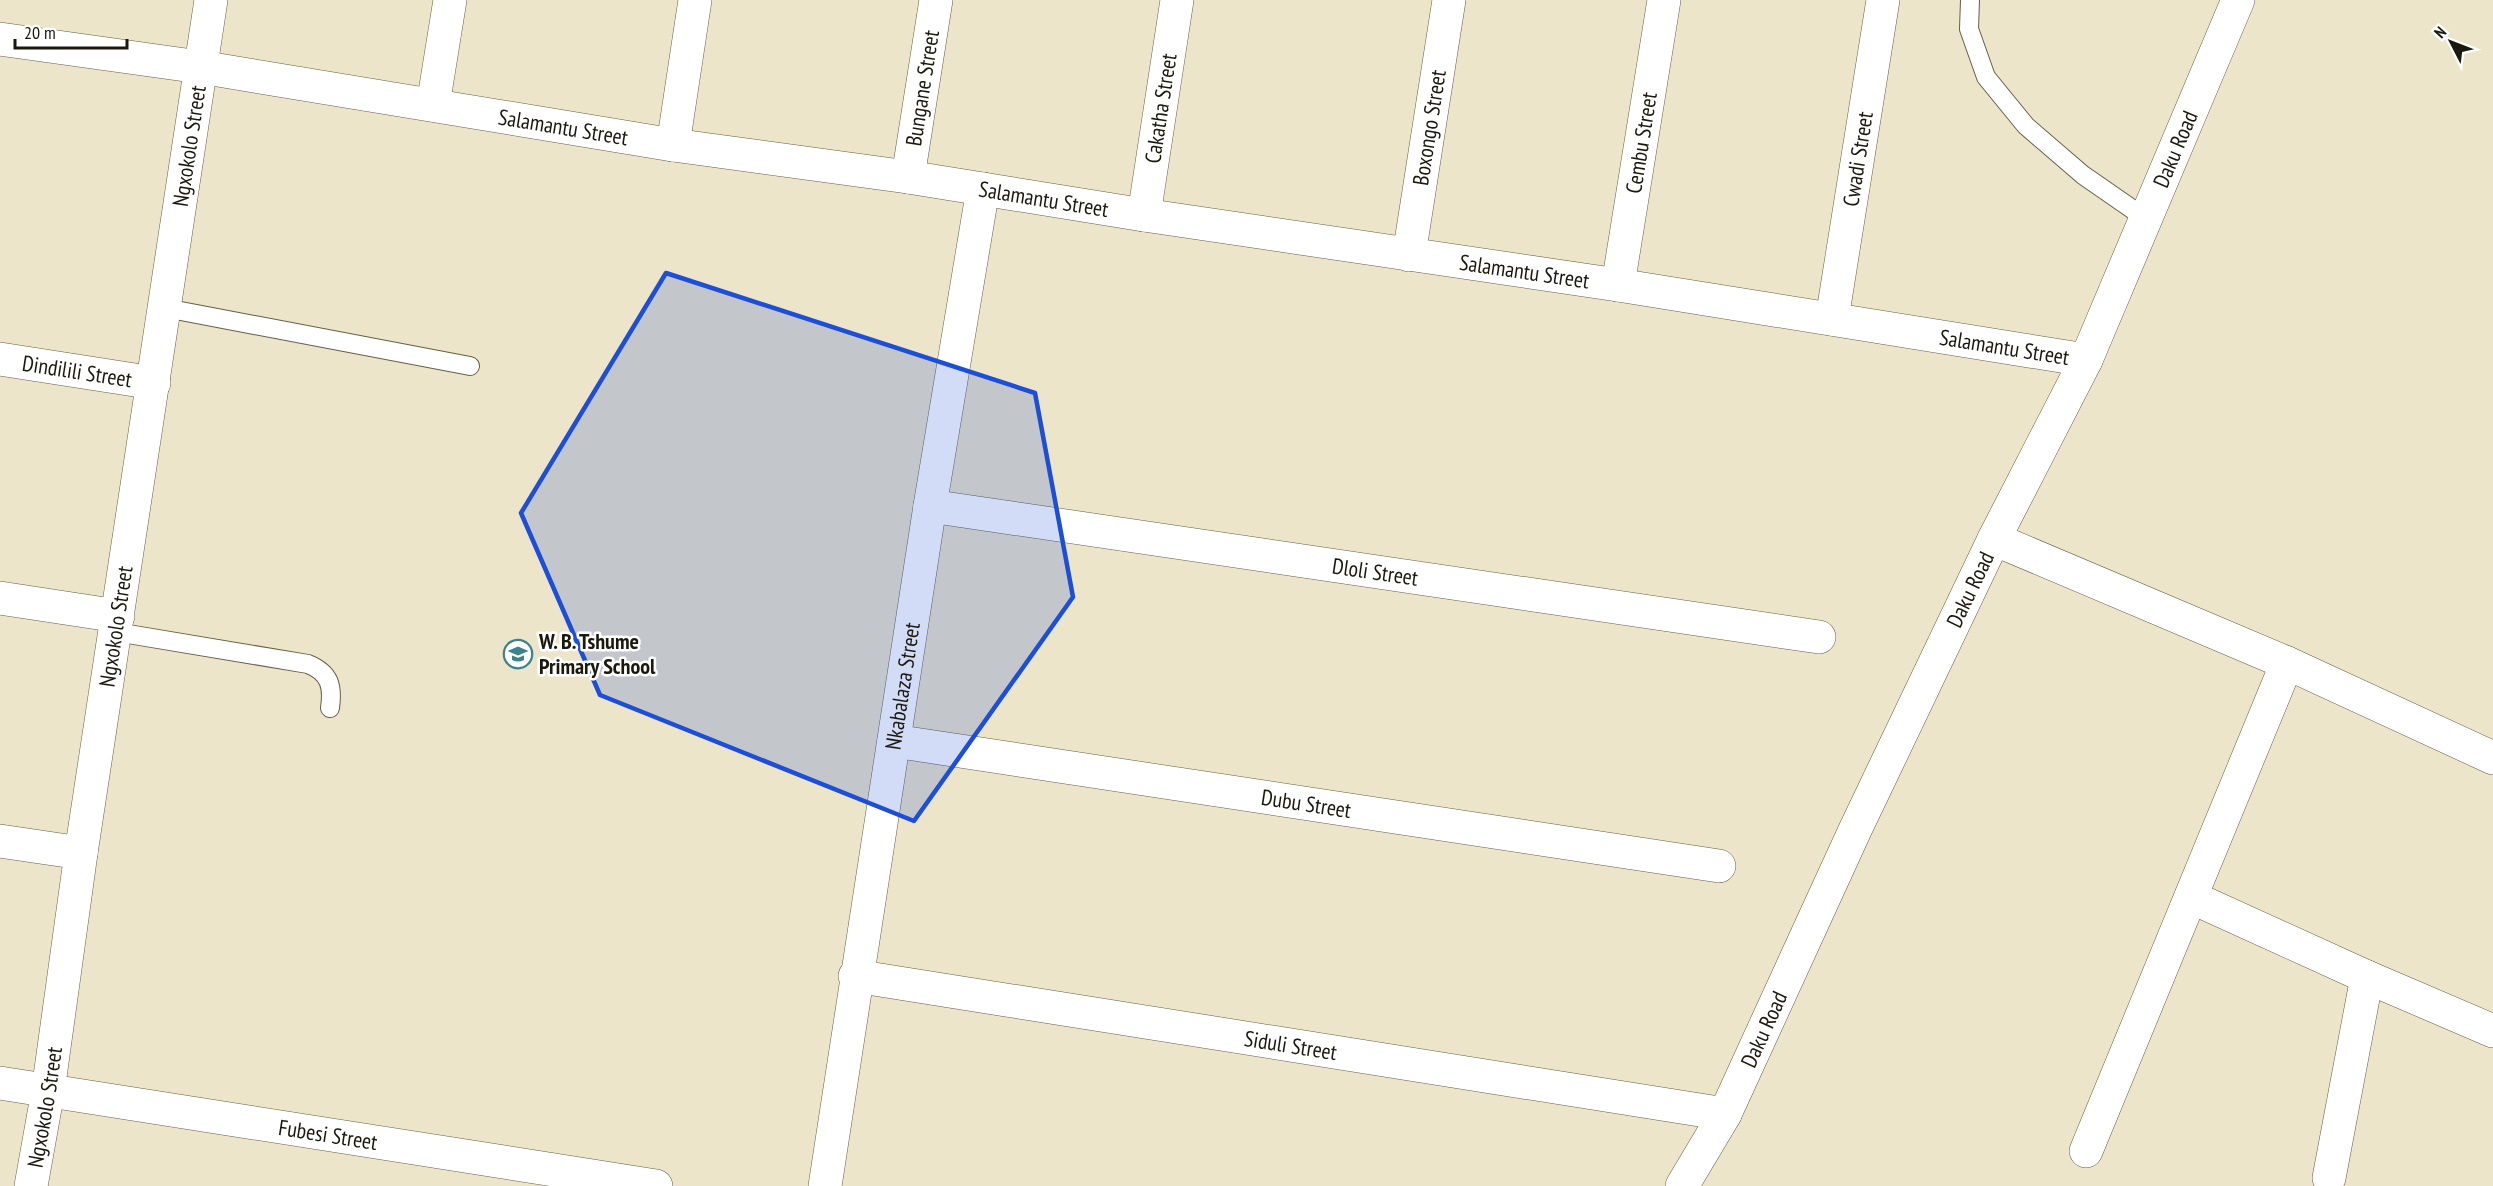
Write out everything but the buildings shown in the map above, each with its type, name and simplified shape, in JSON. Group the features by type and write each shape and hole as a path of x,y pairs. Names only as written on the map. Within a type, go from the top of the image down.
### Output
{"street":[{"name":"Ngxokolo Street","path":"31,1186 48,1091 81,853 211,0"},
{"path":"434,105 450,0"},
{"path":"673,145 695,0"},
{"name":"Bungane Street","path":"908,177 936,0"},
{"name":"Cakatha Street","path":"1144,215 1177,0"},
{"name":"Boxongo Street","path":"1409,255 1449,0"},
{"name":"Cembu Street","path":"1618,285 1664,0"},
{"name":"Cwadi Street","path":"1832,320 1883,0"},
{"name":"Daku Road","path":"1687,1181 1725,1114 1856,830 1995,539 2086,360 2238,0"},
{"name":"Salamantu Street","path":"0,39 200,68 673,145 908,177 1144,215 1618,285 2086,360"},
{"name":"Nkabalaza Street","path":"825,1186 855,976 983,189"},
{"name":"Dindilili Street","path":"0,359 154,383"},
{"name":"Dloli Street","path":"930,506 1819,638"},
{"path":"1995,539 2287,663 2493,758"},
{"path":"0,598 117,624"},
{"path":"2086,1152 2287,663"},
{"name":"Dubu Street","path":"894,741 1719,866"},
{"path":"0,841 81,853"},
{"path":"2191,897 2493,1031"},
{"name":"Siduli Street","path":"855,976 1725,1114"},
{"path":"2329,1178 2367,977"},
{"name":"Fubesi Street","path":"0,1083 656,1186"}],"lane":[{"path":"1970,0 1969,29 1986,77 2026,126 2083,175 2145,218"},
{"path":"165,308 470,366"},
{"path":"117,624 308,664 328,676 332,695 330,708"}],"highlighted area":[{"path":"666,273 1035,393 1073,597 914,821 600,695 521,513"}],"place":[{"name":"W. B. Tshume Primary School","path":"518,654"}]}
